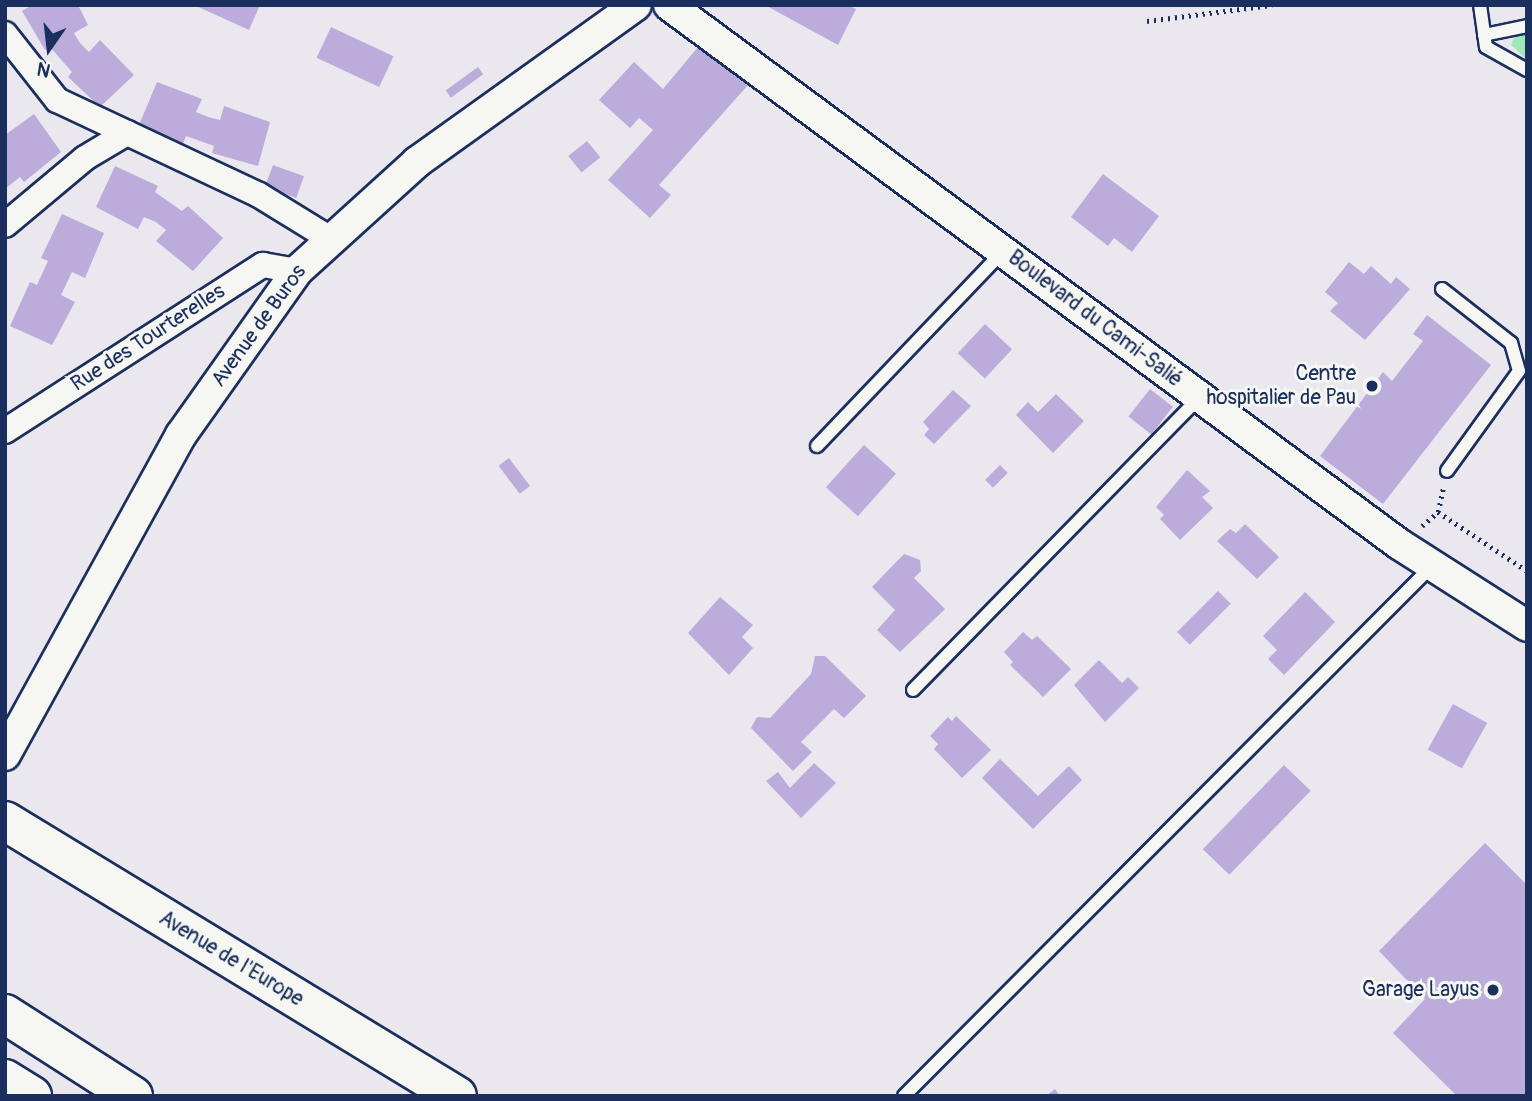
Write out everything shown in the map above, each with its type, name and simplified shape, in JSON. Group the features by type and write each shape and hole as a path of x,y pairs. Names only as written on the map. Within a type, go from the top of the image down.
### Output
{"main road":[{"name":"Avenue de l'Europe","path":"5,821 457,1096"},
{"path":"5,1014 133,1096"},
{"path":"5,1079 32,1096"}],"street":[{"name":"Avenue de Buros","path":"6,754 181,435 297,271 329,237 417,162 636,5"},
{"name":"Boulevard du Cami-Salié","path":"669,5 1399,544 1431,567 1527,626"},
{"path":"5,34 57,100 260,195 329,237"},
{"path":"84,113 85,158"},
{"path":"5,225 85,158 127,133"},
{"name":"Rue des Tourterelles","path":"5,431 263,265 297,271"}],"lane":[{"path":"1480,5 1486,47 1527,70"},
{"path":"1484,35 1527,26"},
{"path":"817,446 1004,250"},
{"path":"1442,289 1511,342 1523,376 1447,471"},
{"path":"913,691 1199,398"},
{"path":"904,1096 1431,567"}],"path":[{"path":"1147,22 1272,5"},
{"path":"1399,544 1438,512 1527,571"}],"green space":[{"path":"1527,32 1527,59 1511,45 1515,36"}],"building":[{"path":"32,5 78,5 88,25 74,33 80,43 89,52 100,40 134,75 100,107 68,77 72,72 50,47 45,50 22,11"},
{"path":"194,5 260,5 249,30"},
{"path":"765,5 848,5 856,9 838,45"},
{"path":"331,27 394,56 379,87 317,58"},
{"path":"698,47 748,85 659,185 671,195 650,218 608,180 653,130 639,118 630,128 599,100 634,62 663,89"},
{"path":"478,67 483,74 451,98 446,91"},
{"path":"157,82 202,99 196,112 208,117 220,120 224,106 270,122 258,166 212,153 214,146 186,136 183,144 139,125"},
{"path":"34,114 61,152 24,182 20,177 5,189 5,135"},
{"path":"587,141 600,157 582,172 568,156"},
{"path":"273,165 304,176 296,198 265,187"},
{"path":"115,166 158,186 155,192 182,211 188,206 223,238 193,271 156,241 166,230 156,222 144,217 138,229 96,207"},
{"path":"1103,174 1159,216 1132,252 1114,238 1108,246 1071,217"},
{"path":"62,214 104,233 85,278 72,272 61,295 75,302 52,345 10,326 30,282 37,285 48,261 41,258"},
{"path":"1349,262 1364,274 1371,266 1391,284 1396,277 1410,289 1365,340 1330,311 1338,303 1325,292"},
{"path":"1427,315 1491,365 1383,504 1320,456 1383,372 1392,381 1423,341 1413,334"},
{"path":"985,324 1012,349 985,378 958,353"},
{"path":"1150,389 1173,407 1151,434 1128,417"},
{"path":"953,390 971,406 934,444 924,435 929,429 923,422"},
{"path":"1056,394 1084,421 1053,453 1016,415 1028,402 1038,412"},
{"path":"864,445 896,474 858,516 826,487"},
{"path":"509,458 530,486 520,494 499,466"},
{"path":"1000,465 1008,473 993,488 985,480"},
{"path":"1187,470 1210,491 1202,497 1213,508 1180,540 1160,519 1164,515 1156,507"},
{"path":"1245,524 1279,557 1257,579 1217,541 1230,529 1236,533"},
{"path":"904,554 920,560 921,571 914,578 945,609 900,652 877,630 895,610 872,587"},
{"path":"1218,591 1231,604 1190,645 1177,632"},
{"path":"1305,592 1335,622 1284,675 1268,659 1277,650 1263,636"},
{"path":"720,597 753,625 742,637 753,648 729,675 688,633"},
{"path":"1023,632 1032,640 1037,636 1071,669 1043,697 1010,665 1013,662 1004,652"},
{"path":"815,656 825,656 866,696 844,718 834,709 801,742 812,752 793,771 751,728 757,717 770,718 811,674"},
{"path":"1099,660 1122,683 1128,677 1139,688 1105,722 1074,685"},
{"path":"1453,704 1487,723 1462,768 1428,749"},
{"path":"956,716 991,750 962,778 934,749 938,744 930,736 948,717 952,721"},
{"path":"1000,759 1038,796 1069,766 1082,780 1033,829 982,778"},
{"path":"814,763 836,783 801,818 766,781 778,772 790,788"},
{"path":"1284,765 1311,791 1229,875 1203,849"},
{"path":"1485,843 1527,885 1525,1096 1457,1096 1393,1033 1425,999 1379,951"},
{"path":"1055,1089 1060,1096 1046,1096"}],"place":[{"name":"Centre hospitalier de Pau","path":"1372,386"},
{"name":"Garage Layus","path":"1493,990"}]}
